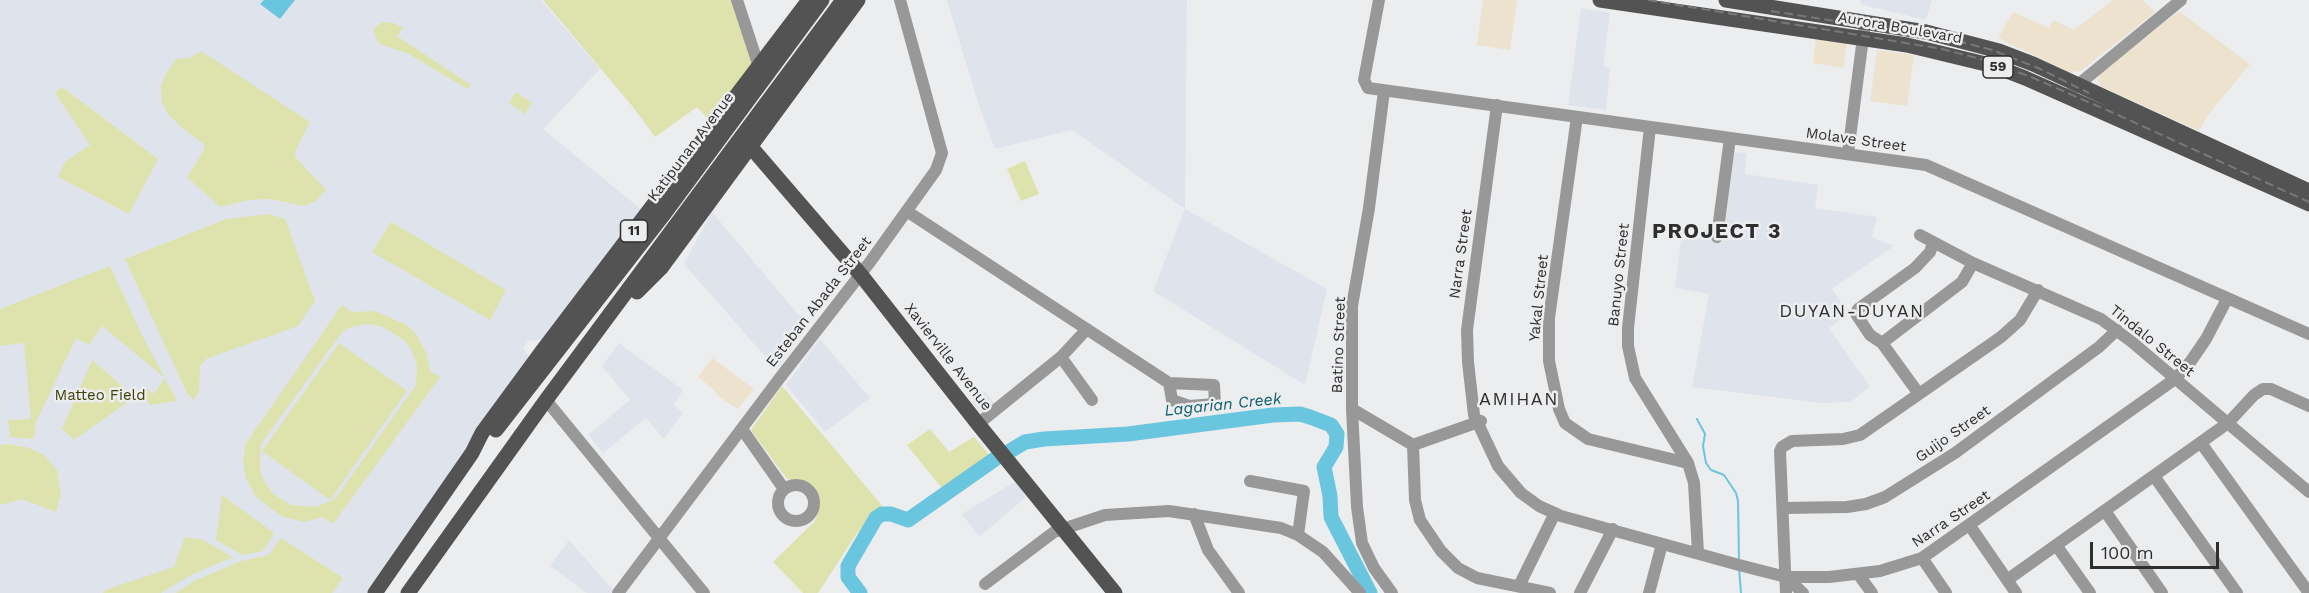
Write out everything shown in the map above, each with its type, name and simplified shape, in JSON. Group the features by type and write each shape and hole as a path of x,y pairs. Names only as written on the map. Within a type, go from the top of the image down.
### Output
{"main road":[{"name":"Katipunan Avenue","path":"472,453 490,439 661,218 822,0"},
{"name":"11","path":"408,593 546,400 843,0"},
{"name":"11","path":"591,339 661,268 858,0"},
{"name":"Aurora Boulevard","path":"1600,0 1656,4 1907,45 1971,59 2065,95 2309,204"},
{"name":"Aurora Boulevard","path":"1726,0 1926,32 1999,51 2309,191"},
{"name":"Katipunan Avenue","path":"375,593 472,453 482,433 805,6"},
{"path":"805,6 824,10 833,19 835,24 833,34"},
{"name":"Xavierville Avenue","path":"750,146 861,275 1115,593"}],"street":[{"path":"737,0 759,67"},
{"name":"Esteban Abada Street","path":"618,593 861,275 936,170 942,153 900,0"},
{"name":"Molave Street","path":"1379,0 1364,80 1368,88 1926,165 2309,334"},
{"path":"2065,95 2181,0"},
{"path":"1848,153 1865,22"},
{"name":"Batino Street","path":"1384,91 1367,218 1352,306 1352,410 1357,507 1362,543 1374,567 1392,593"},
{"name":"Narra Street","path":"1497,105 1467,330 1468,362 1474,408 1498,466 1510,482 1528,498 1554,513 1786,577 1829,577 1880,572 1922,558 2175,379 2206,339 2227,299"},
{"name":"Yakal Street","path":"1577,117 1549,318 1549,361 1559,409 1566,423 1588,439 1688,463"},
{"name":"Banuyo Street","path":"1650,128 1628,328 1628,346 1635,378 1688,463 1694,483 1698,553"},
{"path":"1717,237 1730,138"},
{"path":"908,212 1169,383"},
{"name":"Tindalo Street","path":"1920,235 1973,263 2092,314 2117,330 2309,492"},
{"path":"1916,396 1882,343 1870,335 1857,316 1857,311 1915,268 1930,252 1933,243"},
{"path":"1882,343 1962,282 1973,263"},
{"path":"1786,593 1780,451 1782,447 1791,441 1843,439 1860,435 2001,337 2020,320 2038,290"},
{"path":"978,424 1061,357 1087,329"},
{"name":"Guijo Street","path":"1784,508 1847,507 1866,504 1885,496 1955,453 2099,347 2117,330"},
{"path":"1061,357 1092,400"},
{"path":"2007,580 2228,423 2254,395 2263,389 2271,389 2309,406"},
{"path":"546,400 704,593"},
{"path":"1352,410 1413,445 1480,424"},
{"path":"742,429 784,489"},
{"path":"2201,443 2309,593"},
{"path":"1413,445 1415,500 1420,520 1430,537 1458,568 1477,578 1550,593"},
{"path":"2154,476 2236,593"},
{"path":"1250,481 1304,491 1298,535"},
{"path":"985,584 1054,532 1105,515 1168,511 1281,528 1298,535 1323,552 1360,593"},
{"path":"2105,511 2162,593"},
{"path":"1519,586 1554,513"},
{"path":"1194,514 1208,550 1239,593"},
{"path":"1970,526 2016,593"},
{"path":"1580,593 1613,529"},
{"path":"1649,593 1662,544"},
{"path":"2056,545 2090,593"},
{"path":"1922,558 1946,593"},
{"path":"1858,574 1872,593"},
{"path":"1786,577 1803,593"}],"shaded area":[{"path":"0,0 541,0 600,69 543,129 643,211 544,339 528,341 523,348 529,357 370,593 0,593"},
{"path":"947,0 1187,0 1185,209 1072,130 995,149 979,106"},
{"path":"1483,0 1517,0 1510,50 1477,45"},
{"path":"1861,0 1932,0 1926,20 1860,4"},
{"path":"2113,0 2142,0 2155,12 2081,71 2068,72 1998,38 2013,12 2049,28 2053,20 2074,30"},
{"path":"1581,8 1610,13 1603,66 1610,68 1606,110 1568,105"},
{"path":"2179,11 2250,64 2208,115 2199,131 2102,87 2098,81 2100,74"},
{"path":"1816,38 1847,43 1843,68 1813,63"},
{"path":"1877,50 1914,55 1907,106 1870,101"},
{"path":"1734,152 1747,153 1745,174 1818,185 1815,208 1877,217 1872,237 1894,246 1832,289 1849,313 1829,328 1870,387 1850,402 1822,403 1692,387 1709,294 1675,288 1682,232 1723,237"},
{"path":"1185,209 1327,289 1305,385 1153,291"},
{"path":"712,212 807,325 777,370 684,264"},
{"path":"820,339 870,398 825,432 786,385"},
{"path":"619,343 683,390 674,405 683,413 664,439 646,418 603,453 588,435 630,400 602,366"},
{"path":"712,358 754,389 738,409 721,398 698,377"},
{"path":"985,391 994,403 981,413 972,402"},
{"path":"1016,481 1026,497 979,537 962,514"},
{"path":"569,540 613,590 611,593 587,593 550,566"}],"green space":[{"path":"543,0 735,0 754,64 709,120 697,107 655,137 633,107"},
{"path":"383,22 394,23 403,28 397,36 471,85 467,89 407,53 382,45 377,41 374,31 375,27"},
{"path":"201,51 310,122 295,152 296,158 326,190 314,202 304,206 269,199 249,200 220,207 187,177 205,145 168,114 162,103 161,87 164,77 176,59 191,58"},
{"path":"62,87 158,159 129,214 58,177 65,162 90,145 55,93"},
{"path":"516,92 532,103 525,114 509,103"},
{"path":"1025,161 1039,194 1021,201 1007,169"},
{"path":"269,214 285,219 315,301 298,326 206,359 200,366 199,391 194,400 188,395 125,259 226,219"},
{"path":"391,222 506,290 490,320 372,252"},
{"path":"110,266 165,378 102,326 89,345 76,338 36,422 34,439 10,437 8,420 31,419 24,343 0,346 0,309"},
{"path":"342,305 352,312 375,311 407,325 416,334 427,354 430,371 440,377 333,524 323,517 304,522 281,516 256,497 246,478 243,461 246,443","holes":["369,324 383,327 405,341 412,351 417,365 416,385 335,499 316,507 291,505 273,494 263,479 260,468 261,444 346,329"]},
{"path":"339,343 407,391 330,500 262,451"},
{"name":"Matteo Field","path":"92,360 135,397 74,440 62,429"},
{"path":"165,378 177,401 150,405 143,393 147,389 153,394"},
{"path":"782,386 883,507 857,533 818,593 803,593 773,562 815,521 819,508 817,496 810,486 801,481 787,479 751,430"},
{"path":"930,429 949,452 974,437 992,458 945,492 907,445"},
{"path":"0,445 26,447 43,454 57,470 61,494 56,512 22,499 0,505"},
{"path":"222,495 274,533 263,551 242,555 216,540"},
{"path":"185,537 203,540 233,557 189,576 161,593 103,593 105,590 174,567"},
{"path":"281,538 343,578 332,593 176,593 194,581 241,561 269,555"}],"water":[{"path":"264,0 295,0 280,19 260,4"}],"waterway":[{"name":"Lagarian Creek","path":"1010,451 1025,442 1044,439 1128,434 1273,415 1300,414 1331,425 1337,434 1336,447 1324,467 1330,496 1331,517 1370,593"},
{"path":"1697,419 1705,434 1703,446 1706,463 1711,470 1724,475 1736,493 1739,561"},
{"name":"Lagarian Creek","path":"860,593 848,577 848,566 876,518 882,514 891,514 908,520 995,459"},
{"path":"1739,568 1741,593"}],"railway":[{"path":"1648,0 1942,49 1988,61 2118,115 2309,202"},
{"path":"1771,11 1950,39 1992,50 2038,68 2089,93"}],"district":[{"name":"PROJECT 3","path":"1717,232"},
{"name":"DUYAN-DUYAN","path":"1852,312"},
{"name":"AMIHAN","path":"1519,400"}]}
